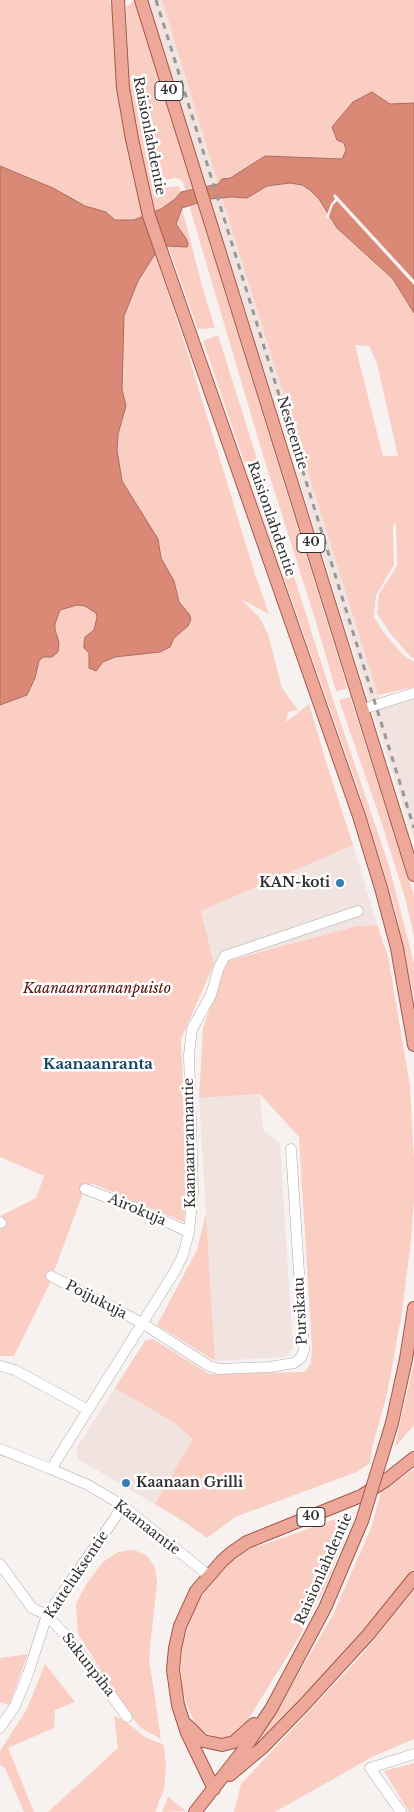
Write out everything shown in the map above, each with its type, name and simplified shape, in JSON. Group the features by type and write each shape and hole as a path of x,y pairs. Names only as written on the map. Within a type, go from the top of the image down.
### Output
{"main road":[{"name":"Raisionlahdentie","path":"118,0 123,88 149,216 359,816 397,948 414,1045"},
{"name":"Nesteentie","path":"141,0 414,875"},
{"name":"Raisionlahdentie","path":"195,1812 245,1748 271,1709 325,1608 362,1521 392,1423 406,1359 414,1308"},
{"name":"40","path":"214,1789 191,1744 178,1705 174,1683 175,1648 180,1626 196,1591 231,1553 247,1542 361,1496 385,1481 414,1458"},
{"path":"214,1789 262,1748 303,1706 368,1635 414,1578"},
{"path":"183,1721 203,1741 216,1745 228,1744 240,1738 271,1709"}],"street":[{"path":"363,709 414,693"},
{"name":"Kaanaanrannantie","path":"51,1469 183,1255 189,1232 193,1192 189,1055 192,1029 211,995 219,967 225,956 358,911"},
{"name":"Pursikatu","path":"142,1323 208,1366 219,1369 270,1367 294,1363 302,1358 304,1350 291,1149"},
{"name":"Airokuja","path":"85,1189 133,1207 189,1232"},
{"name":"Poijukuja","path":"51,1276 142,1323"},
{"path":"1,1366 15,1370 88,1410"},
{"name":"Kaanaantie","path":"0,1449 88,1485 122,1505 208,1576"},
{"name":"Katteluksentie","path":"0,1728 15,1706 28,1674 47,1615 115,1518 122,1505"},
{"name":"Sakunpiha","path":"0,1564 32,1608 47,1615 94,1670 127,1717"},
{"path":"401,1812 370,1768 414,1754"}],"shaded area":[{"path":"148,0 162,0 218,184 206,186"},
{"path":"372,92 390,104 414,103 414,313 393,279 337,228 319,199 302,185 290,183 267,186 247,198 210,199 182,208 176,224 187,240 187,247 168,246 155,254 138,281 124,316 122,389 126,406 118,434 117,450 122,481 158,539 161,558 174,581 179,602 191,619 188,626 174,638 170,647 160,652 115,657 103,662 96,671 89,668 89,653 84,648 84,643 85,637 94,630 96,613 85,606 77,605 60,610 55,624 59,642 58,652 52,657 43,657 39,661 35,678 27,695 0,705 0,166 53,188 85,206 106,212 115,220 134,220 161,209 181,192 218,184 222,179 230,178 265,156 342,159 346,150 344,143 337,140 332,127 353,102"},
{"path":"222,198 383,708 401,697 414,693 414,841 210,199"},
{"path":"353,845 377,925 357,926 214,964 201,911"},
{"path":"260,1094 263,1130 280,1144 293,1349 286,1357 215,1361 199,1098"},
{"path":"153,1339 194,1366 204,1522 183,1521 78,1459 76,1449 145,1341"}],"green space":[{"name":"Kaanaanrannanpuisto","path":"0,0 109,0 129,66 126,7 135,0 193,189 186,191 180,179 174,178 161,181 163,188 178,186 181,192 176,199 159,210 102,269 79,372 98,536 162,576 159,566 145,546 137,527 120,507 117,496 104,487 96,462 103,430 89,423 90,416 100,407 91,399 89,392 102,373 90,356 100,334 97,330 97,306 100,294 111,283 134,247 148,233 167,226 179,216 182,208 215,328 198,329 168,246 155,254 269,614 241,599 259,617 268,634 282,688 298,710 288,712 286,722 309,704 353,845 201,911 214,964 181,1039 187,1185 184,1222 91,1183 83,1193 49,1285 14,1356 0,1356 0,1216 36,1198 44,1176 0,1157"},
{"path":"162,0 414,0 414,103 390,104 344,143 346,150 342,159 265,156 218,184"},
{"path":"290,183 302,185 310,190 319,199 337,228 393,279 414,313 414,659 390,633 377,613 379,594 397,566 396,522 393,525 394,565 376,595 374,617 383,632 402,654 414,662 414,687 378,695 222,198 247,198 267,186","holes":["355,345 369,346 377,363 398,456 383,456"]},
{"path":"197,203 347,689 336,691 262,452 189,205"},
{"path":"218,335 333,700 389,866 414,963 414,997 395,909 357,785 203,341"},
{"path":"350,697 414,895 414,936 405,898 381,821 339,700"},
{"path":"377,925 388,956 410,1086 414,1200 402,1312 387,1394 372,1448 370,1463 357,1472 235,1517 207,1538 155,1504 193,1439 175,1423 115,1388 145,1341 153,1339 209,1374 305,1372 311,1363 312,1347 299,1137 260,1094 199,1098 203,1028 227,961 357,926"},
{"path":"206,1214 215,1361 157,1325 197,1250"},
{"path":"414,1363 414,1425 395,1447 401,1418"},
{"path":"414,1469 414,1570 372,1624 291,1711 257,1744 333,1615 371,1528 381,1492"},
{"path":"355,1512 325,1588 298,1639 246,1723 236,1733 225,1738 217,1738 202,1731 197,1727 188,1708 182,1688 181,1668 182,1647 192,1612 203,1594 227,1564 252,1547 263,1545"},
{"path":"135,1550 147,1556 155,1567 157,1583 149,1658 161,1739 141,1728 127,1711 78,1634 76,1604 87,1583 103,1562 118,1552"},
{"path":"414,1590 414,1739 372,1757 275,1812 234,1812 241,1784 359,1658"},
{"path":"28,1654 9,1705 0,1702 0,1658"},
{"path":"45,1664 75,1702 55,1710 54,1728 8,1748 34,1812 24,1812 5,1768 0,1765 0,1751 27,1709"},
{"path":"114,1716 124,1720 145,1737 164,1745 166,1767 164,1789 155,1812 48,1812 118,1748"},
{"path":"414,1763 414,1812 409,1812 384,1771"},
{"path":"168,1797 186,1811 162,1812"}],"pier":[{"path":"335,194 414,280 414,285 337,201 333,205 328,219 326,217 335,199 333,196"}],"railway":[{"path":"156,0 414,828"}],"place":[{"name":"KAN-koti","path":"340,883"},
{"name":"Kaanaan Grilli","path":"126,1483"}],"district":[{"name":"Kaanaanranta","path":"98,1065"}]}
